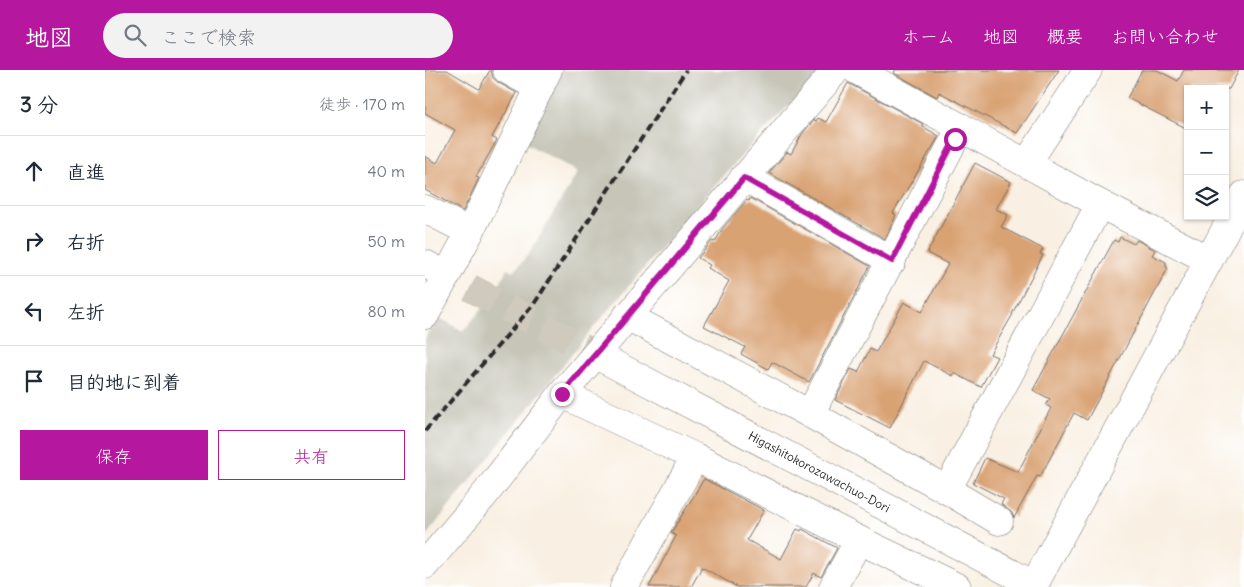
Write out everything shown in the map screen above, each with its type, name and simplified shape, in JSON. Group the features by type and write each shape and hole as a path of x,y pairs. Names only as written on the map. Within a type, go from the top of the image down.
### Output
{"street":[{"path":"425,315 470,232 544,79 507,70"},
{"path":"425,565 486,492 562,394 836,70"},
{"path":"856,70 1100,204 1209,260"},
{"path":"1027,163 1088,70"},
{"path":"810,414 961,128"},
{"path":"744,178 892,261"},
{"path":"1034,586 1244,195"},
{"path":"947,490 1100,204"},
{"path":"425,209 470,232"},
{"path":"627,316 810,414 999,521"},
{"name":"Higashitokorozawachuo-Dori","path":"604,359 1034,586"},
{"path":"562,394 695,457 957,587"},
{"path":"624,587 695,457"},
{"path":"833,587 859,540"}],"shaded area":[{"path":"560,70 824,70 764,131 697,206 589,333 425,537 425,339 436,316 463,331 494,295 507,269 514,271 529,254 578,172 525,143"}],"building":[{"path":"425,70 447,70 479,89 491,70 493,78 517,93 492,137 497,140 476,177 479,178 463,211 425,190 425,156 437,163 455,130 425,113"},
{"path":"895,70 1059,70 1017,133 939,92 937,97 894,73"},
{"path":"1142,70 1157,70 1178,81 1184,70 1239,70 1229,89 1229,85 1184,85 1184,127 1127,98"},
{"path":"848,83 923,124 922,126 939,136 893,213 896,215 885,239 769,173 787,152 791,154 802,134 814,120 816,121 818,118 826,122"},
{"path":"975,163 1011,182 996,209 1008,215 1001,227 1043,249 1040,254 1043,255 990,354 997,357 981,387 954,373 953,376 924,361 890,428 835,400 851,369 858,372 870,349 876,352 904,302 922,312 948,264 927,253"},
{"path":"750,198 870,266 809,382 772,362 768,369 741,354 745,347 704,326 729,281 708,268 710,265 698,258 712,241 715,242 723,228"},
{"path":"1120,237 1134,244 1137,240 1155,250 1152,255 1166,262 1166,267 1168,268 1087,420 1074,413 1040,477 1037,476 1014,518 1012,513 1001,504 1004,499 973,483 985,458 1018,472 1051,408 1046,405 1050,399 1033,390 1114,240 1118,242"},
{"path":"704,479 764,510 747,540 781,559 797,529 801,531 802,529 837,548 821,577 814,573 806,587 737,587 702,567 691,587 649,587 676,536 671,533"}],"tunnel":[{"path":"433,268 604,359"}],"railway":[{"path":"425,431 534,304 686,70"}],"route":[{"path":"562,394 744,178 892,261 955,139"}]}
